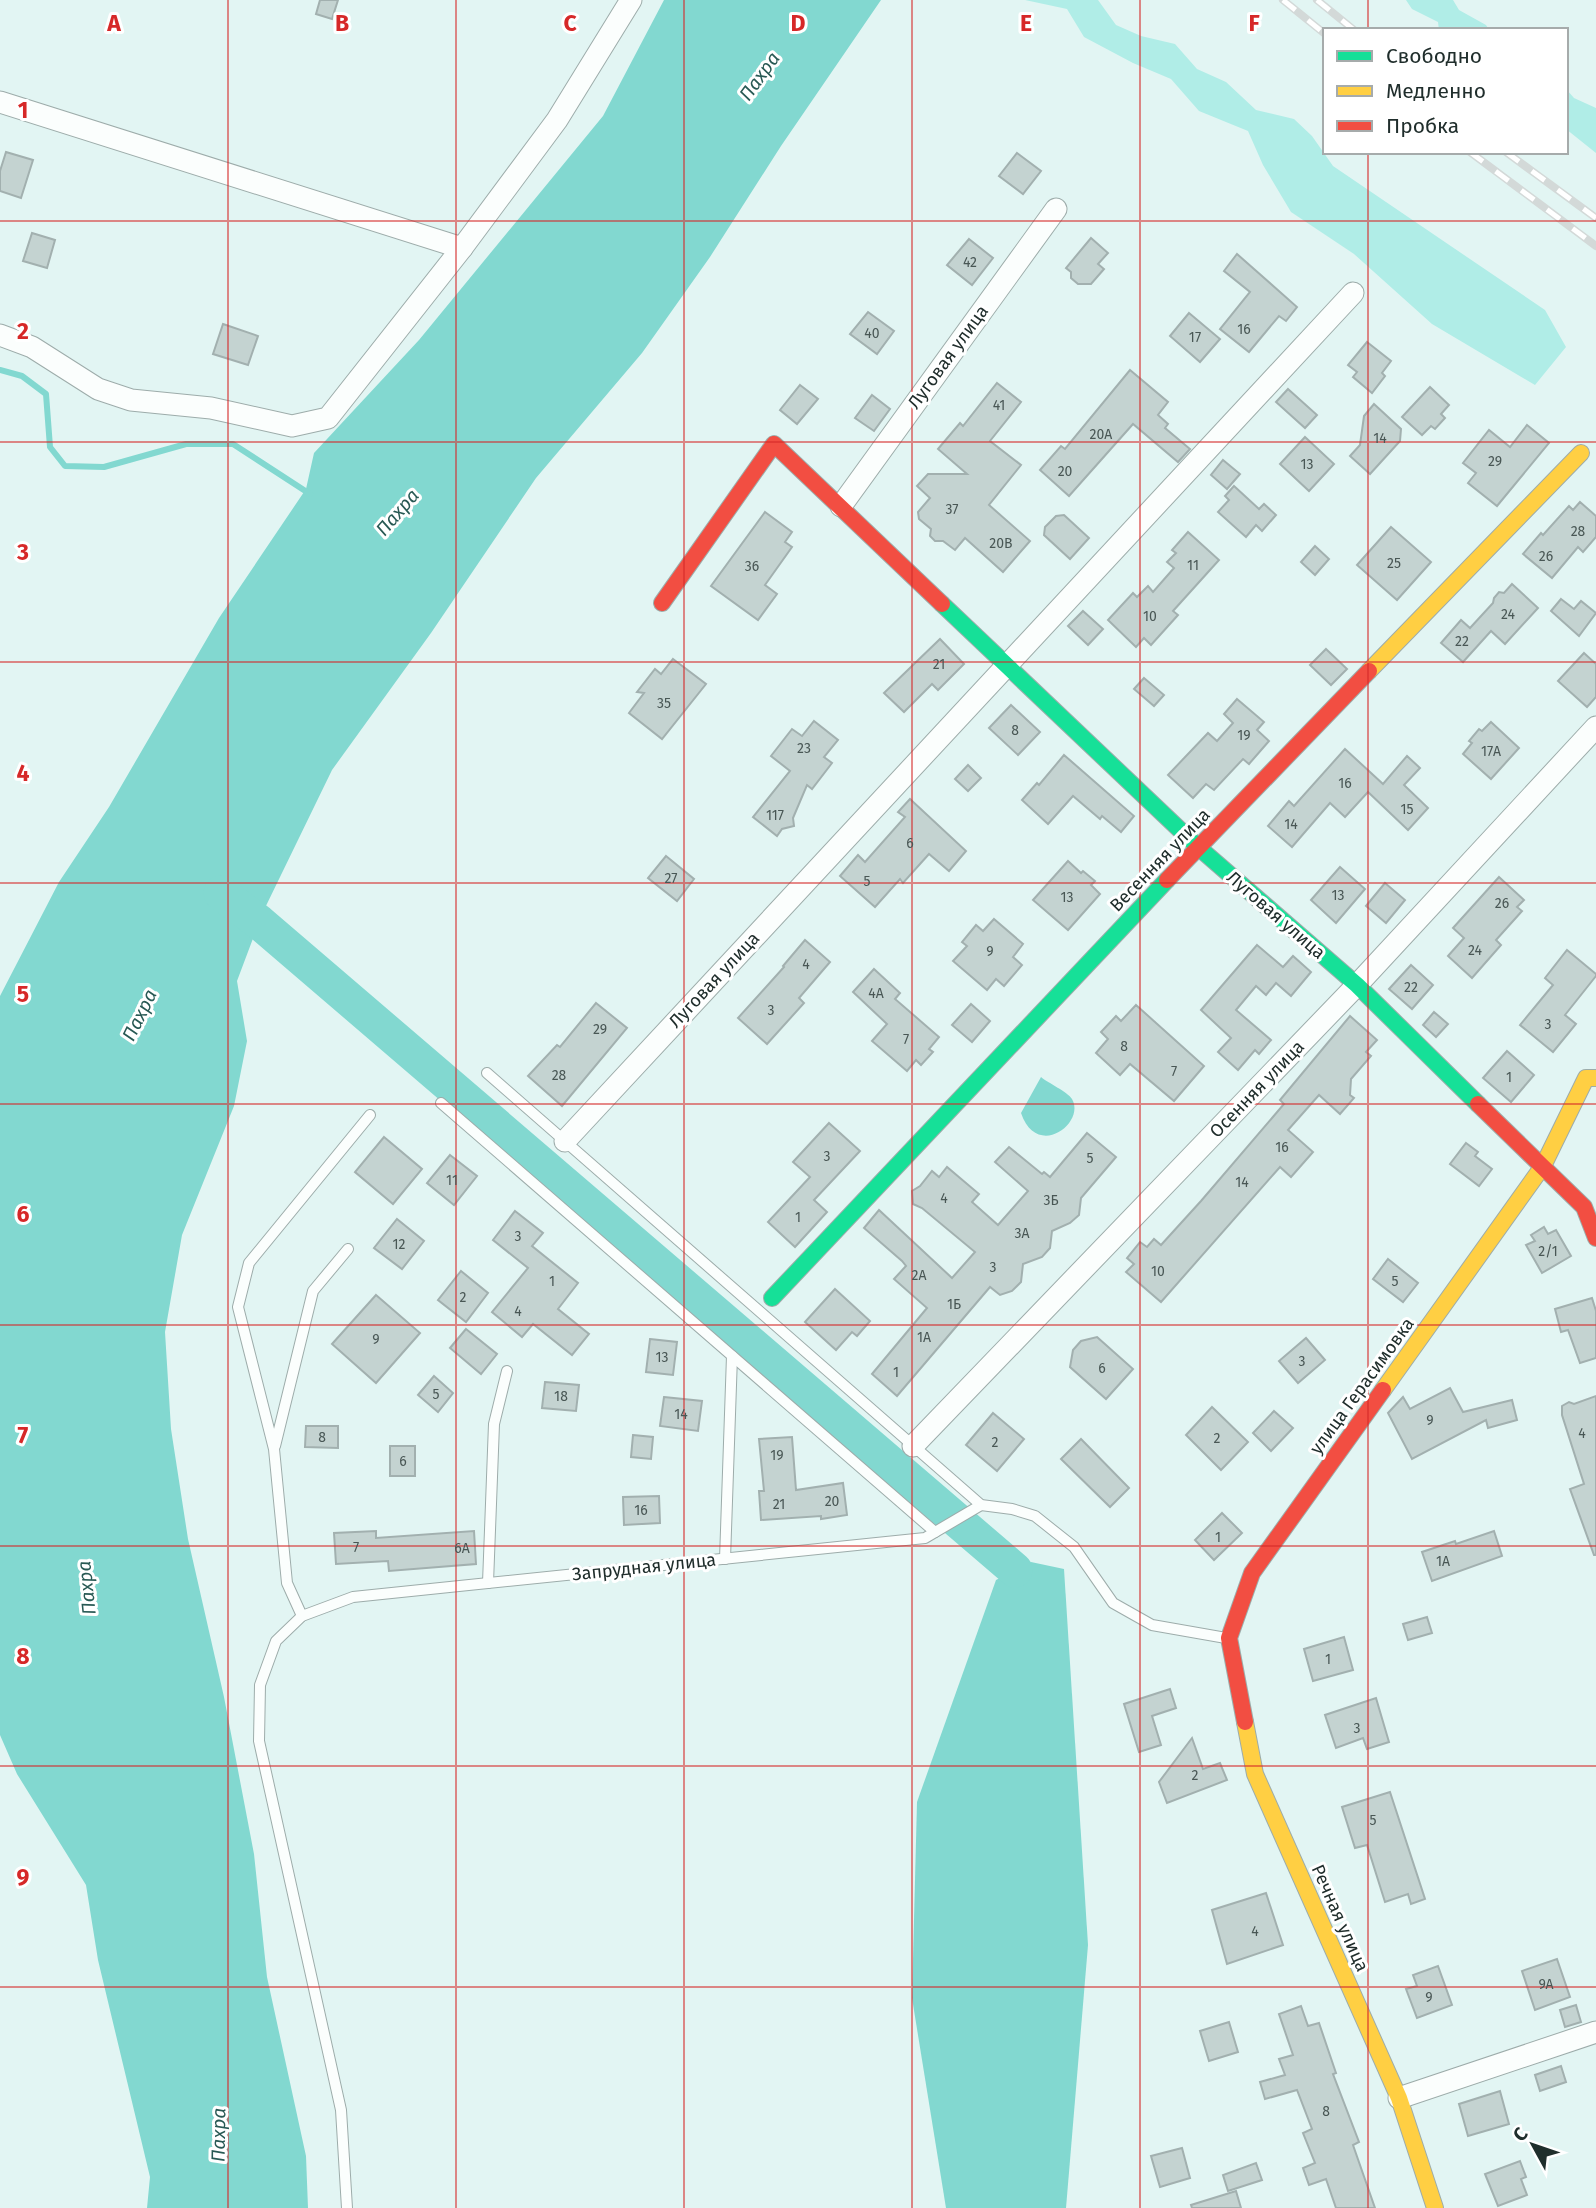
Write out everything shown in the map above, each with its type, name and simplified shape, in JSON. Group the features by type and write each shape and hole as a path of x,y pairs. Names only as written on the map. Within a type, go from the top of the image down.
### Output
{"street":[{"path":"0,335 32,347 98,389 131,400 211,408 292,426 328,418 462,248 557,120 631,0"},
{"path":"0,102 462,248"},
{"name":"Луговая улица","path":"841,506 1056,209"},
{"name":"Луговая улица","path":"565,1141 1353,293"},
{"name":"Луговая улица","path":"662,603 774,444 1198,847 1357,985 1584,1207 1596,1238"},
{"name":"Весенняя улица","path":"772,1298 1198,847 1581,453"},
{"name":"Осенняя улица","path":"913,1446 1357,985 1596,727"},
{"name":"улица Герасимовка","path":"1229,1638 1252,1573 1543,1166 1586,1077 1596,1078"},
{"name":"Речная улица","path":"1229,1638 1255,1774 1399,2098 1435,2208"},
{"path":"1399,2098 1596,2032"}],"lane":[{"path":"487,1073 981,1505 1012,1509 1035,1516 1074,1547 1112,1603 1152,1625 1229,1638"},
{"path":"441,1103 935,1532"},
{"path":"347,2208 341,2110 259,1741 260,1685 276,1641 302,1616 287,1583 274,1449 237,1307 249,1263 370,1115"},
{"path":"274,1449 313,1291 348,1249"},
{"path":"725,1559 732,1356"},
{"path":"488,1583 494,1423 508,1371"},
{"name":"Запрудная улица","path":"302,1616 353,1597 925,1538 981,1505"}],"shaded area":[{"path":"1025,0 1098,0 1116,25 1141,36 1175,44 1197,69 1226,82 1256,110 1294,119 1312,136 1333,166 1545,310 1566,347 1535,385 1432,324 1354,254 1291,212 1263,165 1248,131 1199,111 1171,79 1133,63 1084,37 1067,9"},
{"path":"1406,0 1453,0 1459,10 1488,28 1439,28 1438,22 1412,9"},
{"path":"1568,91 1574,98 1596,108 1596,153 1568,131"}],"water":[{"name":"Пахра","path":"664,0 881,0 781,146 710,257 642,353 536,478 431,633 332,770 263,912 237,981 247,1041 234,1106 182,1235 165,1332 171,1429 188,1539 224,1697 254,1854 267,1977 306,2156 308,2208 147,2208 150,2177 98,1960 86,1885 17,1774 0,1735 0,996 59,882 109,807 219,618 306,489 314,453 419,340 603,116"},
{"path":"1041,1077 1070,1096 1074,1108 1072,1118 1066,1126 1058,1133 1048,1136 1038,1134 1028,1127 1021,1113"},
{"path":"1031,1562 1064,1569 1088,1945 1066,2208 946,2208 912,1998 917,1802 996,1580"}],"building":[{"path":"320,0 338,0 332,19 316,14"},
{"path":"6,152 33,160 21,198 0,191 0,171"},
{"path":"1017,153 1041,171 1023,194 999,176"},
{"path":"32,233 55,240 47,268 23,261"},
{"path":"1091,238 1108,253 1098,264 1104,269 1091,284 1078,284 1066,268"},
{"path":"969,239 993,258 972,285 947,265"},
{"path":"1237,254 1297,307 1286,321 1279,316 1249,352 1220,329 1250,292 1224,271"},
{"path":"868,312 894,331 877,354 850,334"},
{"path":"1189,313 1220,339 1200,362 1170,336"},
{"path":"223,324 258,336 248,365 213,354"},
{"path":"1367,342 1391,361 1382,373 1385,376 1372,393 1353,377 1357,372 1348,365"},
{"path":"1130,370 1168,402 1158,415 1168,424 1165,428 1190,449 1178,462 1133,424 1069,496 1040,470 1061,446 1065,449"},
{"path":"997,383 1021,402 990,441 1021,465 989,505 1030,541 1003,572 965,538 955,550 930,536 931,529 919,519 918,512 930,498 917,486 928,474 967,474 938,449 960,423 963,426"},
{"path":"800,385 818,399 797,424 780,410"},
{"path":"1430,387 1449,405 1441,414 1445,418 1435,429 1431,426 1422,435 1402,417"},
{"path":"1288,389 1317,415 1305,428 1276,402"},
{"path":"872,395 890,409 874,431 855,418"},
{"path":"1374,404 1401,429 1400,441 1370,474 1350,456 1360,445 1364,416"},
{"path":"1527,425 1549,443 1497,506 1468,483 1476,473 1463,463 1489,430 1510,447"},
{"path":"1305,437 1334,464 1309,491 1280,464"},
{"path":"1223,460 1240,474 1227,489 1211,475"},
{"path":"1234,486 1259,509 1264,504 1276,515 1262,531 1256,525 1246,537 1218,512 1229,500 1225,496"},
{"path":"1580,502 1596,516 1596,537 1583,552 1578,547 1552,578 1523,554 1569,506 1573,510"},
{"path":"765,512 792,532 785,542 792,547 765,585 777,594 758,620 711,586"},
{"path":"1064,515 1089,538 1070,559 1044,535 1045,527 1056,516"},
{"path":"1391,527 1431,562 1397,600 1357,565"},
{"path":"1188,532 1219,560 1173,611 1178,615 1151,645 1144,638 1136,647 1108,620 1133,593 1137,597 1148,586 1153,592 1174,568 1167,562 1176,553 1172,550"},
{"path":"1315,546 1329,559 1315,575 1301,562"},
{"path":"1512,584 1538,608 1505,644 1491,631 1463,662 1441,643 1461,620 1470,628 1493,603 1499,592 1504,593"},
{"path":"1561,599 1574,609 1581,601 1596,613 1579,636 1551,611"},
{"path":"1083,611 1103,629 1088,645 1068,626"},
{"path":"940,639 964,664 938,690 932,684 904,712 884,693"},
{"path":"1326,649 1347,669 1331,685 1310,665"},
{"path":"1584,653 1596,664 1596,697 1587,707 1558,681"},
{"path":"673,659 706,684 662,739 629,713 644,693 637,692 655,669 661,674"},
{"path":"1144,678 1164,695 1154,706 1134,689"},
{"path":"1237,699 1264,722 1257,730 1269,741 1249,764 1243,759 1214,790 1206,784 1193,798 1168,775 1208,733 1217,741 1233,723 1224,714"},
{"path":"1011,705 1040,732 1018,755 989,728"},
{"path":"814,721 838,740 824,757 832,763 812,789 807,785 793,818 794,826 782,829 777,836 753,817 790,771 771,756 792,729 802,736"},
{"path":"1491,722 1519,748 1491,779 1463,754 1479,729 1482,731"},
{"path":"1345,749 1383,784 1407,756 1420,768 1404,785 1428,808 1408,830 1368,792 1345,817 1330,803 1292,847 1268,826 1289,801 1294,806"},
{"path":"1064,755 1134,816 1121,832 1102,816 1100,819 1073,796 1048,824 1022,800 1037,783 1039,785"},
{"path":"968,765 981,778 968,791 955,779"},
{"path":"910,799 966,851 949,871 929,854 903,883 900,879 875,907 840,876 858,855 865,862 905,817 898,812"},
{"path":"666,856 694,879 677,901 648,878"},
{"path":"1068,861 1095,881 1091,885 1100,894 1068,930 1033,900"},
{"path":"1340,867 1365,889 1336,923 1311,900"},
{"path":"1499,877 1524,900 1517,907 1522,911 1496,940 1501,945 1472,978 1448,956 1464,938 1453,928"},
{"path":"1385,883 1405,900 1386,923 1366,906"},
{"path":"994,919 1023,944 1013,957 1022,965 1004,986 996,979 987,990 953,961 967,946 962,942 976,925 983,931"},
{"path":"805,940 830,962 799,998 804,1003 767,1044 738,1018"},
{"path":"1257,945 1283,967 1293,956 1311,972 1291,996 1276,983 1266,995 1256,986 1236,1010 1271,1040 1259,1054 1255,1050 1238,1070 1218,1052 1231,1038 1201,1010"},
{"path":"1567,950 1596,976 1565,1015 1576,1024 1553,1052 1520,1025 1553,985 1545,978"},
{"path":"1411,965 1433,985 1412,1009 1389,989"},
{"path":"874,969 900,993 895,999 939,1037 929,1049 933,1052 921,1065 916,1060 907,1071 872,1041 887,1024 853,992"},
{"path":"596,1003 627,1028 562,1106 528,1076 557,1045 560,1047"},
{"path":"971,1004 990,1021 972,1042 952,1025"},
{"path":"1136,1005 1204,1066 1174,1101 1130,1064 1120,1075 1096,1053 1108,1039 1101,1032 1116,1016 1121,1021"},
{"path":"1434,1012 1448,1024 1436,1037 1423,1025"},
{"path":"1350,1016 1377,1040 1366,1052 1371,1056 1351,1079 1350,1095 1354,1098 1340,1114 1319,1095 1288,1130 1313,1152 1291,1177 1280,1167 1161,1302 1126,1272 1134,1264 1127,1258 1140,1242 1147,1247 1154,1239 1161,1245 1284,1104 1280,1100"},
{"path":"1507,1051 1534,1075 1511,1102 1483,1078"},
{"path":"829,1123 860,1151 814,1200 827,1212 795,1247 768,1222 810,1177 793,1162"},
{"path":"1087,1133 1116,1157 1081,1198 1079,1215 1070,1223 1052,1231 1050,1248 1042,1257 1023,1264 1021,1282 1012,1291 1000,1295 990,1287 897,1396 872,1374 927,1308 894,1279 906,1266 864,1228 879,1210 952,1278 975,1252 922,1208 913,1204 912,1191 920,1186 932,1171 939,1177 947,1167 979,1194 972,1202 998,1225 1028,1191 995,1162 1009,1147 1042,1174 1044,1172 1050,1177"},
{"path":"384,1137 422,1169 393,1204 355,1172"},
{"path":"1466,1143 1478,1152 1475,1156 1492,1169 1479,1186 1450,1164"},
{"path":"450,1155 477,1176 454,1205 427,1183"},
{"path":"515,1211 543,1233 532,1246 578,1283 558,1309 589,1334 572,1355 533,1324 522,1337 492,1312 528,1268 493,1240"},
{"path":"397,1219 424,1241 402,1269 374,1248"},
{"path":"1544,1227 1548,1234 1556,1230 1571,1256 1542,1273 1526,1245 1535,1241 1531,1235"},
{"path":"1388,1259 1418,1283 1403,1302 1373,1279"},
{"path":"461,1271 488,1293 466,1322 438,1300"},
{"path":"835,1289 870,1321 857,1336 852,1332 836,1350 805,1322"},
{"path":"376,1295 420,1333 376,1383 332,1344"},
{"path":"1592,1298 1596,1311 1596,1358 1580,1363 1568,1330 1561,1332 1555,1309"},
{"path":"466,1329 497,1354 481,1374 450,1348"},
{"path":"1097,1337 1133,1369 1106,1399 1070,1367 1073,1350 1081,1341"},
{"path":"1306,1338 1325,1360 1298,1383 1279,1361"},
{"path":"650,1339 677,1342 673,1375 646,1372"},
{"path":"434,1376 453,1393 438,1412 418,1395"},
{"path":"545,1382 579,1385 576,1411 542,1408"},
{"path":"1450,1388 1463,1412 1512,1400 1517,1420 1488,1428 1486,1420 1412,1459 1388,1413 1403,1397 1410,1409"},
{"path":"1596,1396 1594,1555 1570,1489 1584,1484 1562,1415 1562,1406"},
{"path":"664,1397 702,1401 698,1431 660,1426"},
{"path":"1212,1407 1248,1442 1221,1470 1186,1435"},
{"path":"1274,1411 1293,1428 1271,1451 1253,1433"},
{"path":"993,1413 1024,1439 997,1471 966,1445"},
{"path":"306,1426 338,1426 338,1448 305,1447"},
{"path":"633,1435 653,1437 651,1459 631,1457"},
{"path":"792,1437 796,1490 843,1483 847,1515 821,1519 821,1516 761,1520 759,1491 764,1491 759,1439"},
{"path":"1081,1439 1129,1488 1110,1507 1061,1459"},
{"path":"390,1446 415,1446 415,1476 390,1476"},
{"path":"659,1496 660,1523 624,1525 623,1497"},
{"path":"1222,1513 1242,1533 1214,1560 1195,1540"},
{"path":"376,1531 376,1538 474,1531 476,1564 389,1571 388,1561 336,1564 334,1533"},
{"path":"1494,1531 1502,1556 1432,1581 1422,1552"},
{"path":"1427,1617 1432,1633 1408,1640 1403,1624"},
{"path":"1344,1637 1353,1670 1313,1681 1304,1649"},
{"path":"1170,1689 1176,1708 1152,1716 1161,1745 1139,1752 1124,1704"},
{"path":"1376,1698 1389,1742 1367,1749 1363,1738 1336,1748 1325,1715"},
{"path":"1192,1738 1203,1769 1220,1763 1227,1780 1167,1803 1159,1782"},
{"path":"1390,1792 1425,1899 1411,1904 1408,1894 1385,1902 1367,1845 1355,1848 1342,1807"},
{"path":"1266,1893 1283,1945 1227,1964 1212,1910"},
{"path":"1557,1959 1570,1997 1535,2010 1522,1971"},
{"path":"1438,1966 1452,2005 1417,2018 1406,1989 1417,1986 1413,1975"},
{"path":"1576,2005 1581,2022 1565,2027 1560,2010"},
{"path":"1301,2006 1308,2026 1319,2023 1336,2073 1333,2074 1359,2142 1353,2145 1375,2208 1336,2208 1326,2179 1309,2185 1303,2168 1315,2163 1303,2133 1312,2129 1297,2090 1265,2099 1260,2082 1285,2075 1279,2059 1293,2055 1279,2014"},
{"path":"1229,2022 1238,2052 1209,2061 1200,2031"},
{"path":"1561,2066 1566,2082 1540,2091 1535,2075"},
{"path":"1500,2091 1509,2124 1468,2136 1459,2104"},
{"path":"1182,2148 1190,2178 1160,2187 1151,2156"},
{"path":"1520,2161 1526,2177 1521,2179 1527,2195 1498,2206 1485,2174"},
{"path":"1256,2163 1262,2180 1228,2191 1223,2175"},
{"path":"1236,2191 1241,2208 1192,2208 1191,2205"}],"waterway":[{"path":"0,370 22,376 46,394 50,447 65,466 104,467 186,444 233,444 310,494"},
{"path":"221,893 259,922 1015,1570"}],"railway":[{"path":"1283,0 1323,32"},
{"path":"1317,0 1352,28"},
{"path":"1473,154 1596,246"},
{"path":"1509,154 1596,218"}],"traffic: fast":[{"path":"942,604 1198,847 1357,985 1478,1104"},
{"path":"772,1298 1167,880"}],"traffic: slow":[{"path":"1369,671 1581,453"},
{"path":"1383,1390 1543,1166 1586,1078 1596,1078"},
{"path":"1245,1722 1255,1774 1399,2098 1435,2208"}],"traffic: jam":[{"path":"662,603 774,444 942,604"},
{"path":"1167,880 1369,671"},
{"path":"1478,1104 1584,1207 1596,1238"},
{"path":"1245,1722 1229,1638 1252,1573 1383,1390"}]}
